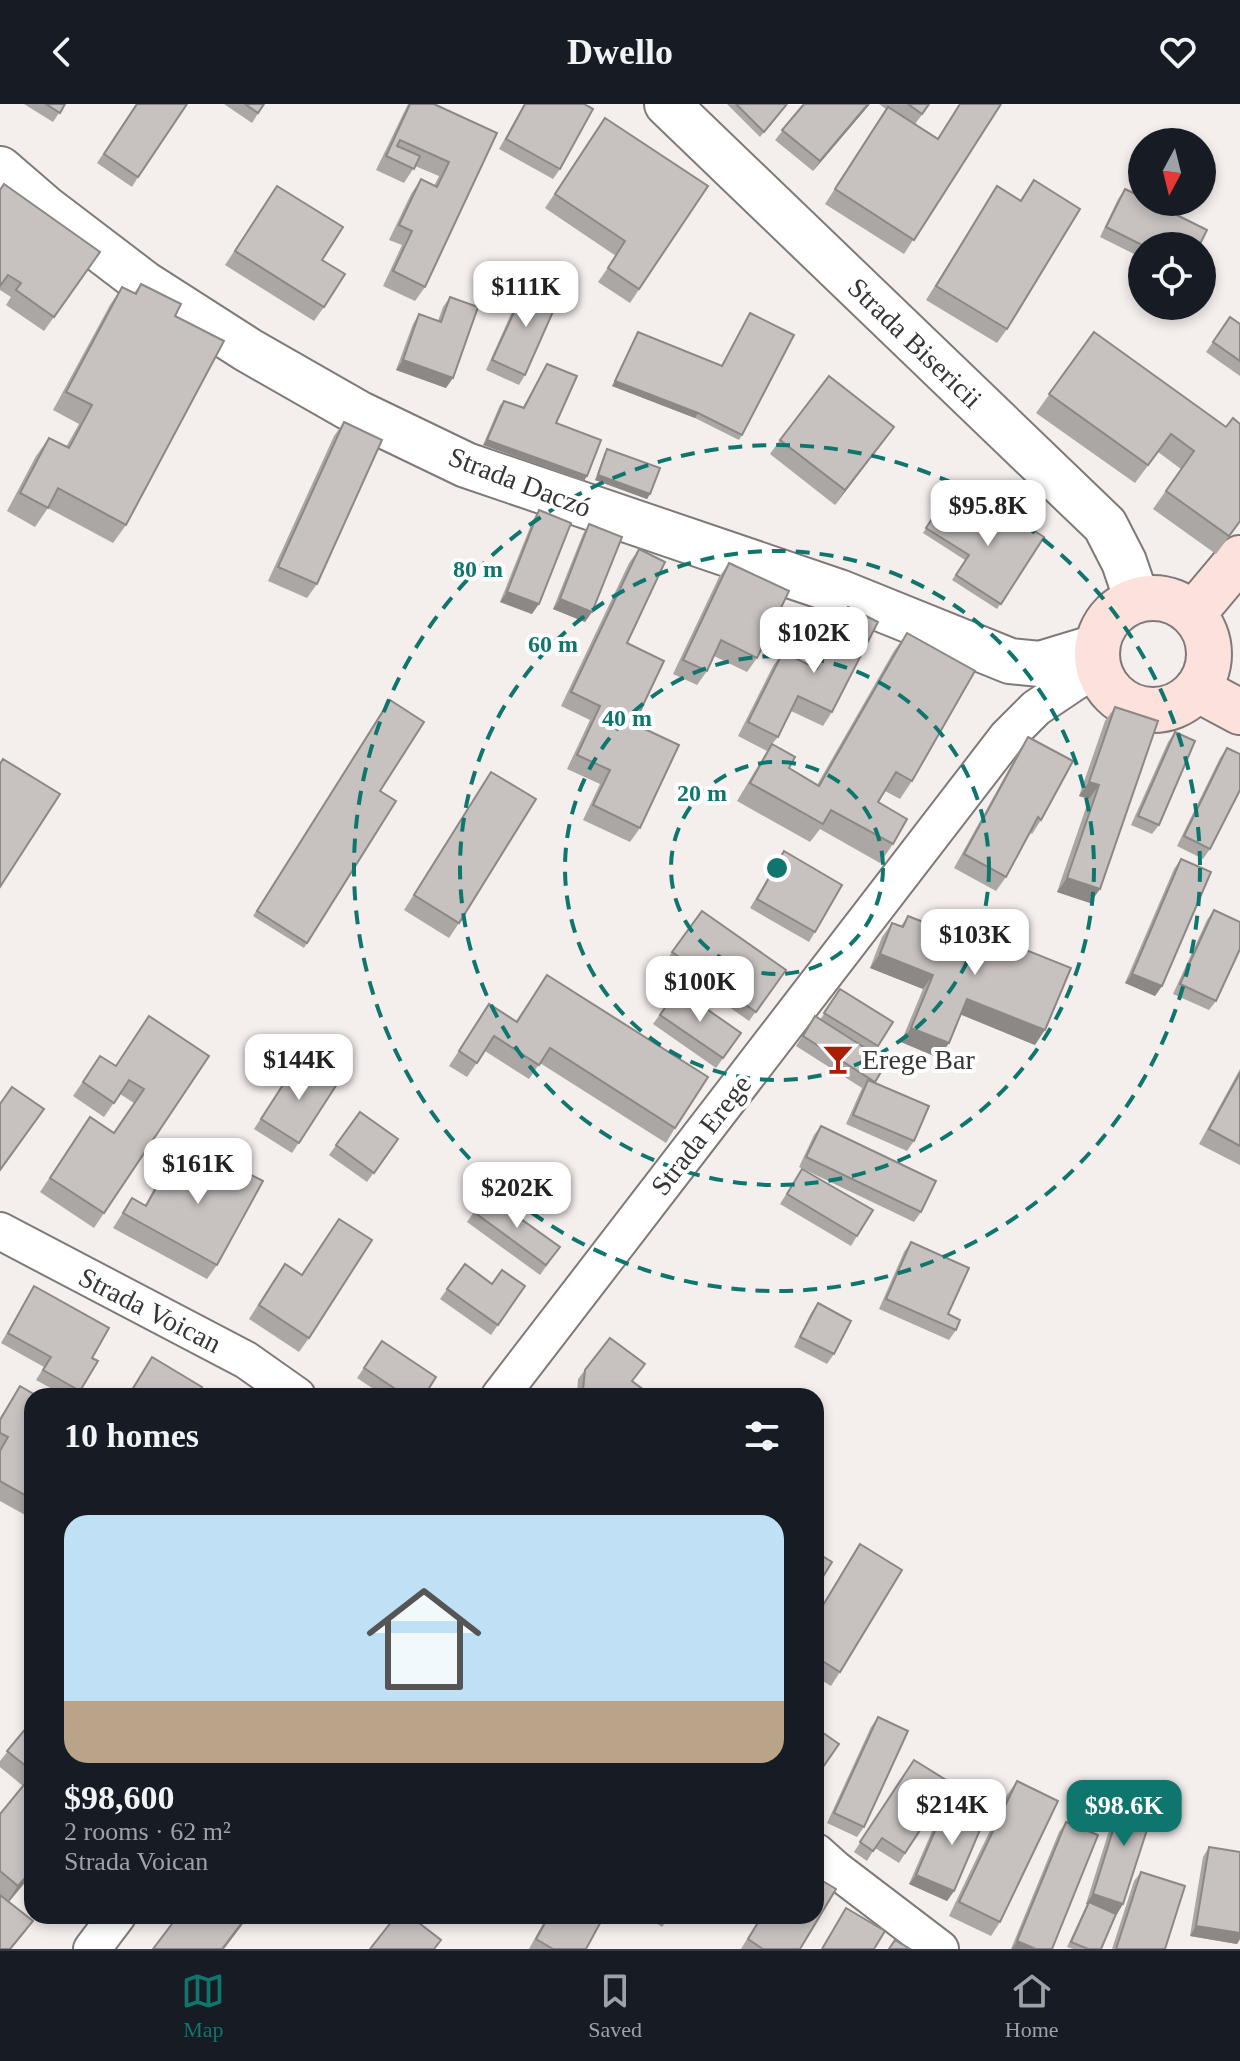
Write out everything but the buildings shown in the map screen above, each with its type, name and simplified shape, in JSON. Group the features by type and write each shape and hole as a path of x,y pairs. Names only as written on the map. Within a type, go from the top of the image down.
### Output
{"main road":[{"path":"1193,614 1240,558"},
{"path":"1152,597 1167,599 1193,614 1209,642 1209,659 1206,675 1184,701 1168,709 1150,711 1132,707 1116,697 1104,684 1097,657 1100,633 1118,609 1152,597"},
{"path":"1197,689 1240,712"}],"street":[{"name":"Strada Bisericii","path":"667,104 1105,525 1124,562 1137,600"},
{"name":"Strada Daczó","path":"0,169 44,207 145,284 248,350 360,414 466,465 839,592 1010,661 1040,664 1097,657"},
{"name":"Strada Erege","path":"506,1388 1007,737 1036,708 1097,657"},
{"name":"Strada Voican","path":"0,1231 246,1360 286,1388"},
{"path":"824,1859 940,1949"},
{"path":"92,1949 111,1924"}],"place":[{"name":"Erege Bar","path":"838,1059"}]}
